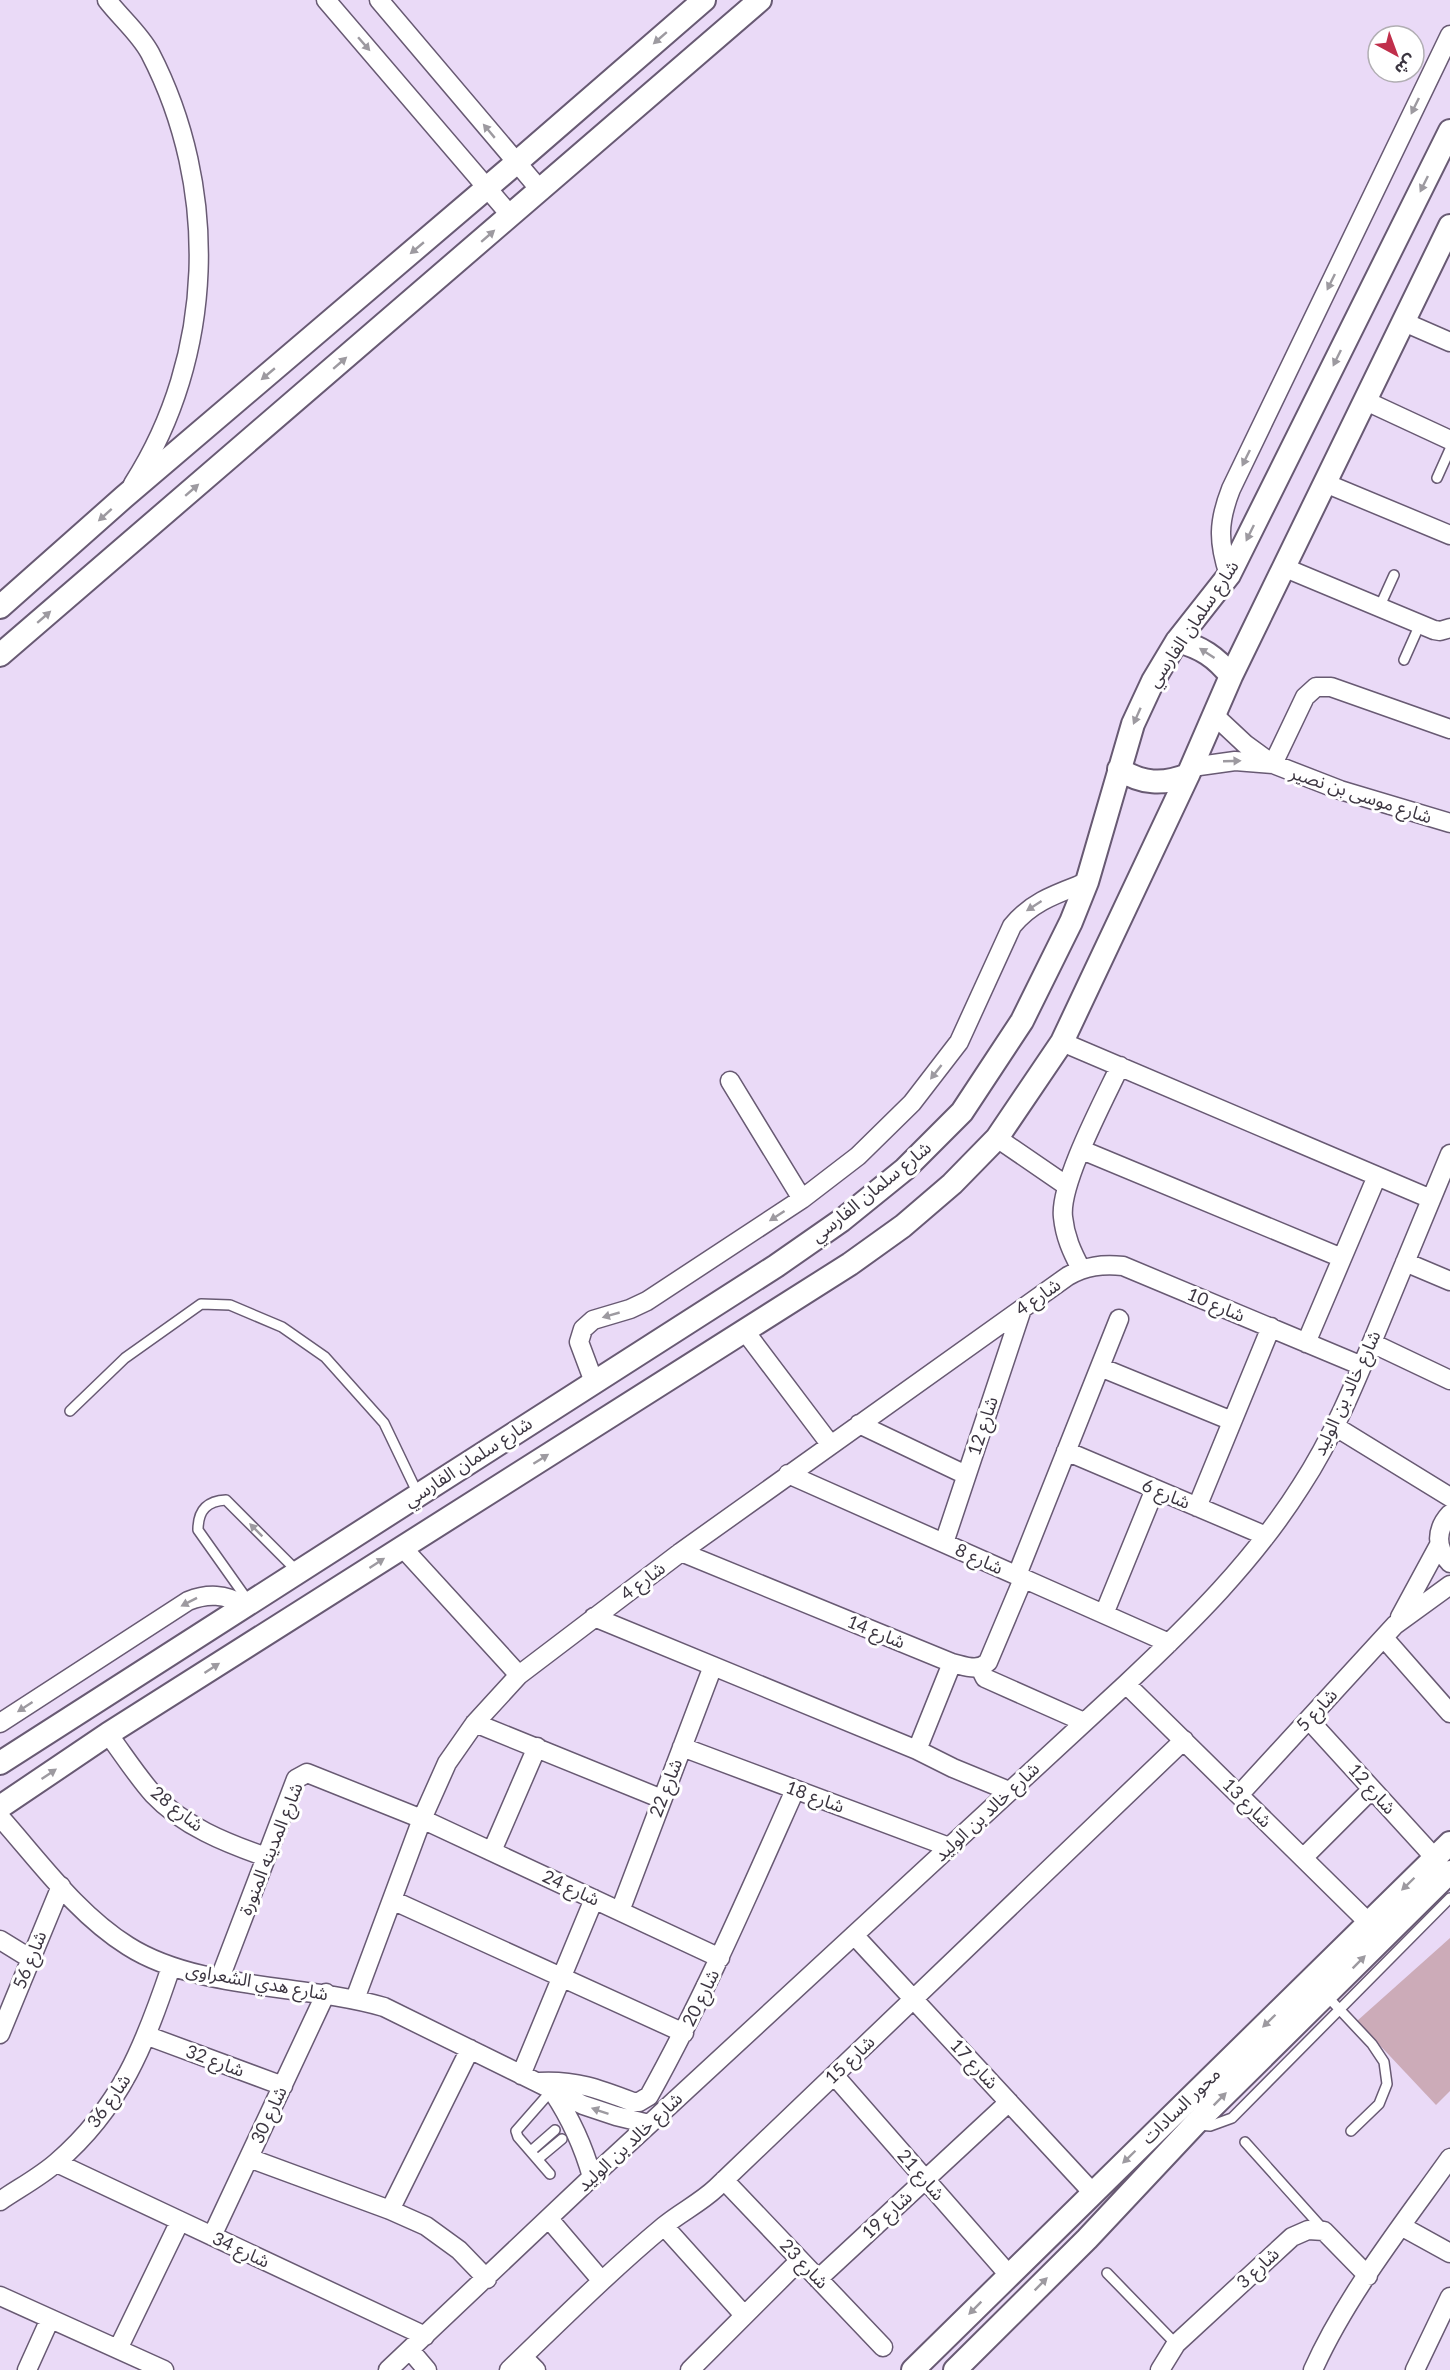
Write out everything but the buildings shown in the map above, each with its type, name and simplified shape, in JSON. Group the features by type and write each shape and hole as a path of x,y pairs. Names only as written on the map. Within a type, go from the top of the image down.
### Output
{"street":[{"path":"107,0 149,51 171,100 190,171 197,213 199,256 195,320 181,382 166,422 147,461 124,497"},
{"path":"326,0 511,216"},
{"path":"379,0 541,191"},
{"path":"0,607 124,497 704,0"},
{"path":"0,655 760,0"},
{"path":"1229,575 1222,554 1220,532 1223,510 1231,489 1450,35"},
{"name":"شارع سلمان الفارسي","path":"0,1764 247,1603 776,1266 842,1220 905,1169 962,1112 1022,1021 1071,922 1087,882 1133,724 1153,681 1178,641 1229,575 1450,131"},
{"name":"شارع سلمان الفارسي","path":"0,1807 108,1734 850,1264 903,1226 952,1184 997,1138 1062,1042 1283,567 1448,234"},
{"path":"1404,321 1450,342"},
{"path":"1366,401 1450,440"},
{"path":"1324,483 1450,535"},
{"path":"1283,567 1420,624 1440,631 1450,628"},
{"path":"1178,641 1203,650 1223,665 1231,676"},
{"path":"1273,764 1305,697 1316,687 1331,687 1450,729"},
{"name":"شارع موسى بن نصير","path":"1214,715 1245,744 1273,764"},
{"name":"شارع موسى بن نصير","path":"1190,771 1236,760 1273,764 1350,793 1450,823"},
{"path":"1119,769 1145,782 1160,783 1174,781 1190,771"},
{"path":"594,1382 579,1341 583,1329 593,1320 630,1310 647,1301 802,1199 858,1156 905,1110 959,1042 1012,926 1021,914 1046,898 1087,882"},
{"path":"1062,1042 1431,1199"},
{"path":"1075,1273 1062,1215 1067,1186 1120,1066"},
{"path":"730,1081 802,1199"},
{"path":"997,1138 1067,1186"},
{"path":"1082,1150 1342,1258"},
{"name":"شارع خالد بن الوليد","path":"388,2370 487,2279 592,2176 1126,1684 1225,1586 1266,1536 1301,1486 1335,1427 1431,1199 1446,1175 1450,1154"},
{"path":"1306,1342 1377,1176"},
{"path":"1405,1262 1450,1281"},
{"name":"شارع 10","path":"1075,1273 1102,1264 1123,1266 1362,1366"},
{"name":"شارع 4","path":"356,1999 422,1819 447,1763 475,1723 519,1676 594,1617 788,1474 1075,1273"},
{"name":"شارع 12","path":"944,1543 1022,1309"},
{"path":"1084,1722 985,1678 980,1668 988,1662 1066,1451 1119,1319"},
{"path":"1197,1507 1271,1328"},
{"path":"744,1330 830,1444"},
{"path":"1371,1343 1450,1380"},
{"path":"1100,1367 1232,1421"},
{"path":"859,1424 966,1475"},
{"path":"1335,1427 1450,1497"},
{"name":"شارع 6","path":"1066,1451 1266,1536"},
{"name":"شارع 8","path":"788,1474 1169,1643"},
{"path":"1104,1614 1155,1489"},
{"name":"شارع 5","path":"1390,1632 1439,1545 1439,1531 1450,1514"},
{"path":"1439,1545 1442,1554 1450,1563"},
{"path":"402,1547 519,1676"},
{"name":"شارع 14","path":"681,1552 952,1663 980,1668"},
{"name":"شارع 5","path":"1239,1795 1390,1632 1450,1585"},
{"path":"0,1724 188,1601 199,1597 222,1596 247,1603"},
{"path":"594,1617 917,1750 1009,1791"},
{"path":"1390,1632 1450,1713"},
{"path":"917,1750 952,1663"},
{"name":"شارع 22","path":"620,1911 713,1666"},
{"name":"شارع 13","path":"1126,1684 1368,1923"},
{"name":"شارع 12","path":"1309,1720 1372,1789 1445,1858"},
{"path":"475,1723 662,1799"},
{"name":"شارع 28","path":"108,1734 154,1795 188,1822 226,1843 266,1857"},
{"name":"شارع 15","path":"509,2370 601,2280 664,2226 699,2203 724,2180 1184,1740"},
{"path":"492,1851 537,1747"},
{"name":"شارع 18","path":"682,1748 949,1847"},
{"name":"شارع المدينه المنورة","path":"220,1978 296,1779 307,1773 422,1819"},
{"path":"1303,1858 1372,1789"},
{"name":"شارع 20","path":"537,2082 592,2085 633,2102 639,2102 649,2096 684,2033 720,1958 795,1790"},
{"name":"شارع هدي الشعراوى","path":"0,1817 92,1920 129,1947 171,1967 220,1978 298,1991 326,1993 384,2007 594,2109 649,2124"},
{"name":"شارع 24","path":"422,1819 720,1958"},
{"name":"محور السادات","path":"913,2370 1368,1923 1445,1858"},
{"name":"محور السادات","path":"955,2370 1087,2239 1194,2125 1332,2002 1445,1858"},
{"name":"شارع 56","path":"0,2034 61,1886"},
{"path":"537,2082 561,1977 594,1899"},
{"path":"392,1900 684,2033"},
{"name":"شارع 17","path":"854,1935 1093,2193"},
{"path":"0,1940 31,1959"},
{"name":"شارع 36","path":"0,2200 57,2163 94,2126 124,2083 148,2036 171,1967"},
{"name":"شارع 30","path":"212,2236 326,1993"},
{"name":"شارع 32","path":"148,2036 283,2086"},
{"path":"390,2210 470,2049"},
{"name":"شارع 21","path":"834,2075 1009,2275"},
{"name":"شارع هدي الشعراوى","path":"537,2082 570,2117 584,2146 592,2176"},
{"name":"شارع 19","path":"818,2279 1009,2102"},
{"path":"249,2158 390,2210 426,2226 451,2244 487,2279"},
{"path":"1313,2370 1344,2312 1401,2226 1450,2158"},
{"name":"شارع 34","path":"57,2163 425,2336"},
{"name":"شارع 23","path":"724,2180 883,2347"},
{"path":"1067,2218 1087,2239"},
{"path":"549,2219 601,2280"},
{"path":"118,2349 180,2221"},
{"path":"664,2226 744,2315"},
{"path":"1401,2226 1450,2253"},
{"name":"شارع 3","path":"1160,2370 1176,2344 1292,2237 1308,2230 1324,2231"},
{"path":"1324,2231 1368,2276"},
{"path":"690,2370 800,2260"},
{"path":"0,2296 164,2370"},
{"path":"1415,2370 1450,2297"},
{"path":"27,2370 50,2319"},
{"path":"410,2350 427,2370"},
{"path":"523,2357 536,2370"}],"lane":[{"path":"1437,478 1450,449"},
{"path":"1379,608 1394,575"},
{"path":"1404,660 1420,624"},
{"path":"70,1411 125,1358 201,1304 230,1305 282,1327 325,1357 384,1423 418,1494"},
{"path":"247,1603 198,1530 198,1518 204,1507 214,1501 226,1500 297,1571"},
{"path":"1351,2131 1379,2104 1387,2084 1384,2062 1372,2044 1332,2002 1450,1898"},
{"path":"537,2082 516,2131 518,2137 550,2174"},
{"path":"531,2151 555,2130"},
{"path":"538,2159 562,2139"},
{"path":"1245,2142 1324,2231"},
{"path":"1107,2273 1176,2344"}]}
